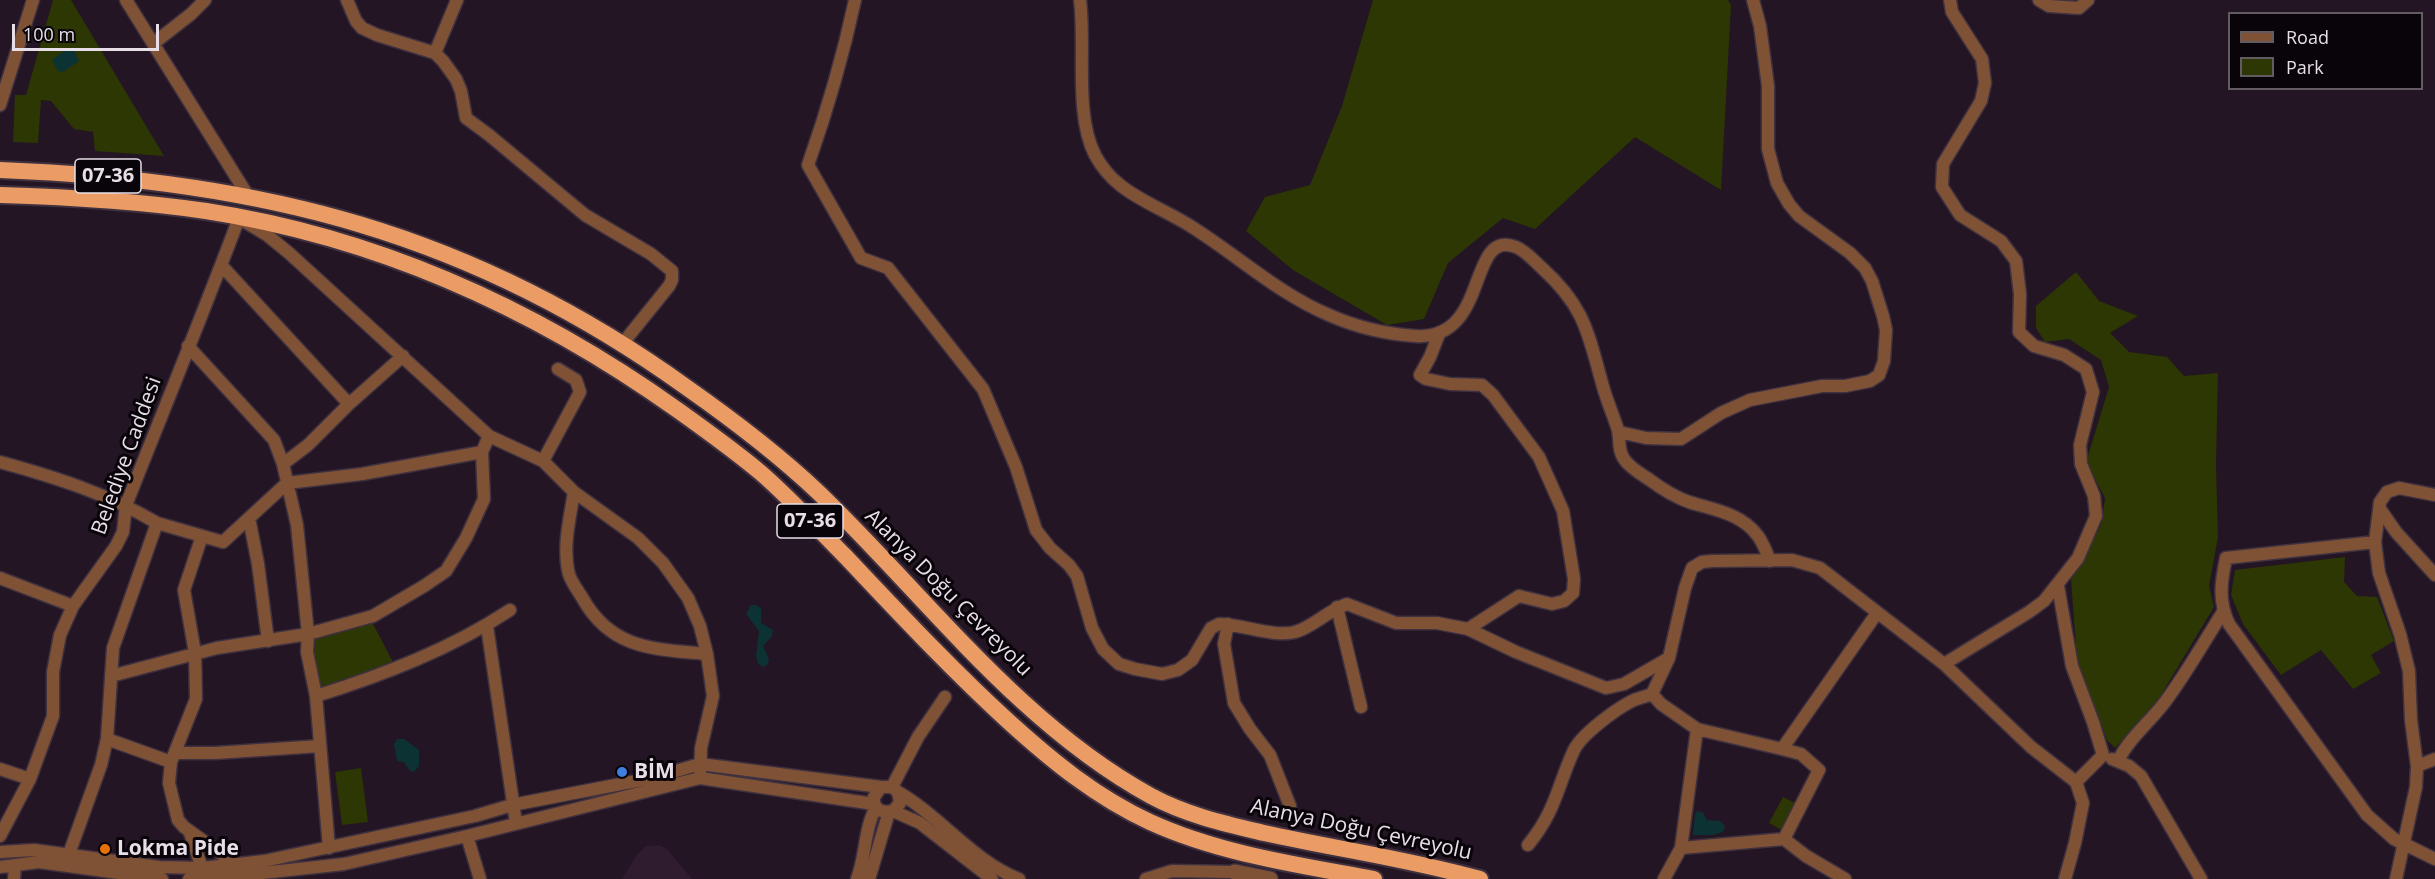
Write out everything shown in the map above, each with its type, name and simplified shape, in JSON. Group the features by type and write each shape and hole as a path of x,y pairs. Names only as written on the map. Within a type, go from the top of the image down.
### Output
{"highway":[{"name":"Alanya Doğu Çevreyolu","path":"0,170 113,177 248,196 336,217 426,245 505,278 623,343 775,453 822,496 901,580 1017,695 1079,748 1114,774 1155,798 1193,814 1233,826 1435,866 1480,879"},
{"name":"07-36","path":"0,195 114,200 208,211 300,230 421,268 553,329 614,366 718,439 762,474 985,700 1063,770 1101,797 1150,822 1188,837 1230,849 1374,879"}],"street":[{"path":"0,105 33,0"},
{"path":"126,0 248,196"},
{"path":"154,43 205,0"},
{"path":"347,0 356,21 362,28 435,53 456,79 461,91 466,118 585,215 651,254 672,271 672,280 669,285 623,343"},
{"path":"435,53 456,0"},
{"path":"855,0 824,121 808,165 861,258 888,268 983,389 1016,467 1035,530 1077,576 1092,628 1102,649 1119,664 1162,674 1178,670 1192,660 1211,628 1219,624 1279,633 1297,632 1337,607 1347,604 1396,623 1437,623 1468,629 1516,652 1606,688 1624,684 1669,658"},
{"path":"1080,0 1083,28 1084,123 1096,157 1120,185 1191,226 1296,298 1327,315 1358,326 1398,335 1419,337 1439,334 1461,317 1469,306 1487,255 1500,246 1517,248 1561,285 1575,306 1593,347 1604,391 1619,432 1619,448 1628,465 1673,495 1720,510 1743,521 1760,538 1770,561"},
{"path":"1619,432 1646,438 1681,439 1721,413 1750,400 1822,386 1845,386 1870,381 1879,375 1884,361 1886,330 1872,281 1865,268 1850,253 1799,216 1777,183 1768,149 1767,86 1760,26 1753,0"},
{"path":"1944,664 2044,601 2078,558 2096,516 2094,496 2081,464 2080,445 2092,392 2086,369 2064,355 2034,346 2019,332 2020,294 2016,261 2001,241 1960,215 1942,187 1942,164 1981,101 1985,83 1982,59 1952,12 1950,0"},
{"path":"2039,0 2049,6 2079,8 2088,0"},
{"path":"239,218 267,235 289,254 489,436 543,461 574,492 638,538 663,563 688,598 700,626 707,654 713,696 700,764 700,778"},
{"name":"Belediye Caddesi","path":"0,836 30,779 53,716 53,672 60,635 73,606 116,546 123,532 126,505 239,218"},
{"path":"222,266 349,404"},
{"path":"1439,334 1420,375 1426,379 1450,384 1482,385 1493,395 1539,457 1563,511 1574,579 1573,593 1564,601 1552,604 1519,596 1468,629"},
{"path":"188,346 274,440 283,464 297,525 308,634 307,652 316,696 329,848"},
{"path":"283,464 308,445 349,404 403,356"},
{"path":"543,461 580,392 576,380 558,369"},
{"path":"111,676 195,653 308,634 373,616 446,571 466,538 484,499 482,452 489,436"},
{"path":"0,462 55,477 126,505 157,523 223,542 286,483 362,474 482,452"},
{"path":"2396,879 2416,787 2417,766 2411,720 2409,671 2403,643 2379,573 2375,542 2383,496 2392,489 2399,488 2435,495"},
{"path":"574,492 567,542 568,572 591,613 606,628 624,640 646,647 707,654"},
{"path":"2380,509 2396,532 2435,575"},
{"path":"249,518 258,564 268,640"},
{"path":"69,854 96,783 107,739 114,648 157,523"},
{"path":"202,536 184,590 195,653 196,699 173,758 171,794 178,820 190,833 236,862 244,877"},
{"path":"2375,542 2226,558 2220,584 2220,599 2229,624 2367,815 2380,829 2405,846 2435,859"},
{"path":"1528,845 1544,827 1575,748 1597,726 1631,701 1652,694 1669,658 1685,588 1692,568 1702,562 1712,561 1792,560 1820,568 1944,664 2031,747 2076,782 2083,802 2065,879"},
{"path":"0,578 73,606"},
{"path":"2058,586 2072,666 2103,755"},
{"path":"1337,607 1361,707"},
{"path":"316,696 373,678 487,626 510,609"},
{"path":"2118,760 2127,745 2174,690 2223,612"},
{"path":"1782,749 1876,613"},
{"path":"1228,624 1224,644 1234,703 1270,755 1290,806"},
{"path":"487,626 516,823"},
{"path":"1652,694 1661,704 1697,729 1801,754 1820,770 1784,839"},
{"path":"857,879 875,805 875,793 890,788 918,737 945,698"},
{"path":"1665,879 1681,848 1697,729"},
{"path":"107,739 173,758 320,746"},
{"path":"2103,755 2129,766 2140,776 2201,879"},
{"path":"2076,782 2103,755"},
{"path":"2417,766 2435,759"},
{"path":"0,852 34,850 159,867 202,868 236,862 264,861 475,816 512,805 652,778 700,764 890,788 916,802 1001,872 1019,879"},
{"path":"0,769 30,779"},
{"path":"189,879 244,877 344,864 700,778 875,805 881,811 891,812 920,823 992,879"},
{"path":"869,879 891,812 900,802 890,788"},
{"path":"190,833 202,868"},
{"path":"467,836 480,879"},
{"path":"1681,848 1784,839 1806,856 1845,879"},
{"path":"0,867 39,862 162,879"},
{"path":"14,879 15,865"},
{"path":"1146,879 1172,872 1235,872 1270,879"},
{"path":"1202,879 1235,872"}],"shaded area":[{"path":"73,48 79,61 63,72 58,71 52,60 66,49"},
{"path":"751,605 761,608 761,623 773,630 772,636 763,646 769,659 767,665 763,667 758,664 756,656 759,631 746,614"},
{"path":"397,739 404,739 419,750 419,766 415,771 411,772 404,762 397,761 394,744"},
{"path":"1697,811 1703,813 1707,820 1720,821 1725,826 1723,832 1713,835 1693,835"},
{"path":"659,845 667,849 692,879 622,879 636,856 646,846"}],"green space":[{"path":"53,0 71,0 164,156 95,151 93,132 74,129 51,101 41,100 38,143 13,142 15,95 26,95"},
{"path":"1373,0 1728,0 1731,5 1721,190 1635,137 1535,229 1503,218 1448,263 1424,319 1387,325 1293,270 1246,231 1265,197 1310,185 1342,106"},
{"path":"2076,272 2099,301 2138,316 2110,333 2129,352 2167,357 2184,376 2218,373 2216,464 2218,537 2209,586 2214,607 2158,700 2115,748 2107,740 2077,661 2071,579 2101,525 2105,498 2086,462 2109,387 2101,360 2069,339 2045,342 2036,328 2036,306"},
{"path":"2345,557 2344,582 2357,596 2377,597 2394,641 2371,655 2381,673 2353,689 2321,650 2281,675 2243,624 2231,595 2235,570"},
{"path":"371,620 395,666 318,692 311,636"},
{"path":"361,768 368,822 342,825 335,772"},
{"path":"1783,797 1797,804 1782,830 1769,823"}],"place":[{"name":"BİM","path":"622,772"},
{"name":"Lokma Pide","path":"105,849"}]}
